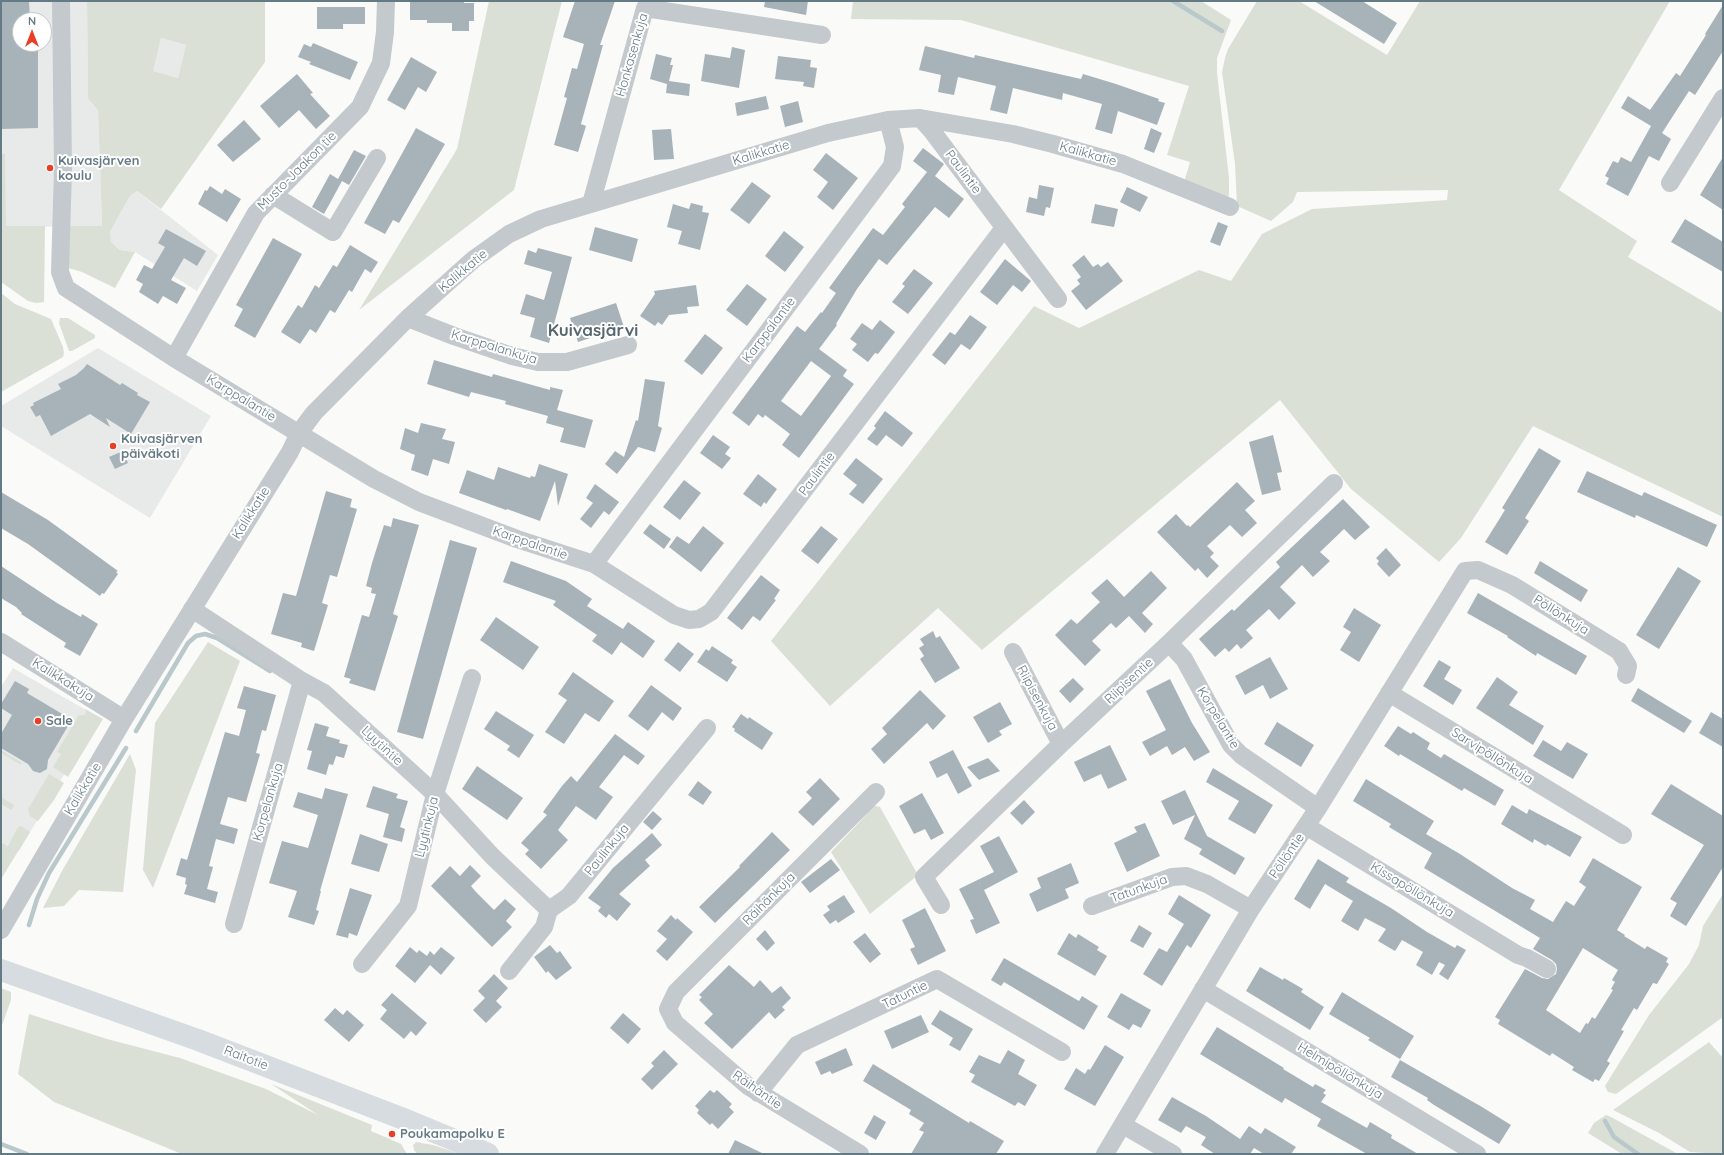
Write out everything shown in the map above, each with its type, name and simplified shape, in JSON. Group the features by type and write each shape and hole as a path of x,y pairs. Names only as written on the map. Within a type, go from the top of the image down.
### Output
{"main road":[{"name":"Raitotie","path":"1,970 198,1040 401,1118 488,1154"}],"street":[{"name":"Karppalantie","path":"61,1 62,169 60,272 66,288 174,358 367,475 419,502 517,539 594,564 892,166 895,146 888,120"},
{"name":"Musto-Jaakon tie","path":"174,358 256,213 360,107 381,63 385,32 386,1"},
{"name":"Honkasenkuja","path":"591,204 645,8 822,35"},
{"path":"1670,183 1723,98"},
{"name":"Kalikkatie","path":"1,930 124,719 290,452 299,433 314,413 408,318 474,259 510,234 541,219 828,133 888,120 920,118 1013,134 1123,164 1230,207"},
{"name":"Paulintie","path":"920,118 932,131 1058,299"},
{"path":"273,195 333,232 377,158"},
{"name":"Paulintie","path":"594,564 674,615 689,620 699,619 711,612 1004,228"},
{"name":"Karppalankuja","path":"408,318 512,356 538,362 567,362 628,345"},
{"name":"Riipisentie","path":"942,905 924,877 1334,483"},
{"name":"Pöllönkuja","path":"1478,570 1512,584 1619,651 1628,666 1626,676"},
{"name":"Pöllöntie","path":"1105,1154 1251,909 1318,808 1465,571 1478,570"},
{"name":"Lyytintie","path":"192,609 302,681 324,693 435,794 492,856 550,910"},
{"name":"Kalikkakuja","path":"1,642 124,719"},
{"name":"Korpelantie","path":"1169,643 1184,659 1231,745 1241,755 1318,808"},
{"name":"Riipisenkuja","path":"1013,652 1062,744"},
{"name":"Lyytinkuja","path":"362,964 408,906 435,794 472,678"},
{"name":"Korpelankuja","path":"234,924 302,681"},
{"name":"Sarvipöllönkuja","path":"1389,693 1594,819 1623,835"},
{"name":"Paulinkuja","path":"550,910 569,896 706,728"},
{"name":"Räihänkuja","path":"668,1009 676,992 876,792"},
{"name":"Kissapöllönkuja","path":"1306,826 1518,955 1527,958 1547,969"},
{"name":"Tatunkuja","path":"1092,906 1172,877 1186,876 1206,884 1251,909"},
{"path":"509,971 544,927 550,910"},
{"name":"Tatuntie","path":"758,1093 797,1045 937,979 1062,1052"},
{"name":"Helmipöllönkuja","path":"1203,989 1477,1154"},
{"name":"Räihäntie","path":"668,1009 675,1022 758,1093 860,1154"},
{"path":"1123,1125 1173,1154"}],"shaded area":[{"name":"Kuivasjärven koulu","path":"1,1 87,1 88,99 98,110 102,226 1,227"},
{"path":"87,1 265,1 265,62 161,209 137,191 130,196 110,232 111,242 120,250 135,252 115,288 82,272 68,268 69,226 102,226 98,110 88,99","holes":["161,38 186,45 178,78 153,71"]},
{"path":"489,1 562,1 514,190 359,310 457,149"},
{"path":"853,1 1201,1 1231,20 1217,58 1217,73 1229,178 1228,199 1184,182 1190,162 1167,155 1189,86 961,20 851,19"},
{"path":"1257,1 1299,1 1387,55 1420,1 1670,1 1559,190 1637,241 1628,257 1723,313 1723,517 1533,426 1461,538 1439,562 1351,489 1280,400 982,650 938,608 830,706 771,641 1034,306 1079,328 1199,270 1231,281 1262,234 1312,209 1447,200 1448,190 1297,192 1293,202 1271,221 1237,206 1235,164 1222,72 1228,49"},
{"path":"161,38 186,45 178,78 152,71"},
{"path":"1,154 5,154 6,226 45,226 44,302 36,303 28,301 1,282"},
{"path":"137,191 218,255 197,291 135,252 120,250 111,242 110,232 130,196"},
{"path":"1,293 15,304 51,319 63,347 64,353 63,357 1,392"},
{"path":"60,318 68,318 95,335 95,338 72,351 69,351 59,323"},
{"name":"Kuivasjärven päiväkoti","path":"98,348 211,416 150,518 1,426 1,406"},
{"path":"208,642 240,661 153,888 143,870 155,723"},
{"path":"13,668 98,717 19,851 1,842 1,687"},
{"path":"85,709 103,719 68,777 53,767 61,754 57,752 79,715 85,715"},
{"path":"1,750 22,763 21,765 1,753"},
{"path":"130,754 136,770 123,892 79,890 64,906 43,908 62,871"},
{"path":"49,774 64,783 54,800 38,821 30,816 28,809"},
{"path":"1,797 14,805 11,810 1,804"},
{"path":"873,805 880,807 918,875 870,914 831,852 865,816"},
{"path":"21,826 30,832 1,879 1,842 8,846 18,827"},
{"path":"1723,894 1723,1017 1616,1094 1608,1092 1605,1086 1649,1015 1689,964 1699,945 1703,926"},
{"path":"1,988 11,992 11,1000 1,1028"},
{"path":"29,1014 107,1039 180,1058 266,1089 318,1115 271,1084 372,1125 371,1131 401,1144 407,1154 182,1154 54,1102 18,1074"},
{"path":"1709,1042 1723,1058 1723,1154 1690,1152 1659,1133 1613,1110"},
{"path":"1606,1115 1678,1154 1622,1154 1588,1133 1594,1123"},
{"path":"416,1142 433,1145 460,1154 417,1154 413,1145"}],"building":[{"path":"1,1 29,1 30,12 12,12 12,52 38,52 38,128 1,129"},
{"path":"410,1 464,1 464,3 474,3 474,21 469,21 469,31 452,31 452,23 427,23 427,20 410,20"},
{"path":"575,1 615,1 600,45 603,45 581,124 586,126 578,152 554,145 567,98 564,97 572,68 577,69 584,44 563,37"},
{"path":"765,1 808,1 806,15 764,7"},
{"path":"1314,1 1362,1 1397,23 1384,44"},
{"path":"1723,5 1723,51 1695,95 1689,91 1662,133 1671,139 1659,161 1649,156 1628,196 1606,184 1609,178 1605,176 1613,161 1618,163 1621,157 1631,162 1651,126 1621,108 1628,96 1650,110 1676,73 1680,76"},
{"path":"317,7 365,7 365,24 343,24 343,29 317,29"},
{"path":"313,43 358,62 350,80 309,64 311,62 298,57 304,44 311,47"},
{"path":"925,46 974,58 975,55 1081,79 1083,74 1159,99 1158,101 1165,103 1157,125 1118,111 1112,134 1095,129 1102,104 1063,93 1062,100 1013,88 1007,114 990,110 996,86 958,77 954,95 938,92 941,75 919,70"},
{"path":"732,47 745,50 739,88 701,81 705,54 730,58"},
{"path":"656,54 672,58 670,65 673,65 669,81 690,84 689,96 666,93 667,84 650,79"},
{"path":"778,56 811,60 810,67 817,68 814,88 803,86 804,82 775,79"},
{"path":"411,57 437,72 426,92 418,87 405,110 387,100"},
{"path":"297,74 313,93 310,94 330,116 316,129 299,110 279,128 260,106"},
{"path":"766,96 769,109 737,116 735,103"},
{"path":"798,101 803,122 785,127 780,106"},
{"path":"244,120 261,139 233,162 217,145"},
{"path":"416,128 445,144 399,223 393,220 385,234 364,223"},
{"path":"1151,128 1162,133 1154,153 1144,149"},
{"path":"671,129 674,159 654,160 652,130"},
{"path":"923,148 944,164 935,176 964,199 949,218 935,207 887,265 879,259 857,289 836,324 837,325 819,349 847,370 843,376 854,384 799,458 782,445 790,434 765,415 763,418 758,414 749,426 732,413 797,326 805,332 821,312 822,313 836,293 829,288 873,228 883,235 905,207 902,204 927,172 913,161","holes":["811,361 831,376 801,416 781,401"]},
{"path":"354,150 366,156 349,185 342,181 324,214 312,207 330,174 338,179"},
{"path":"826,153 858,178 833,210 817,197 828,182 813,170"},
{"path":"1723,157 1723,210 1700,195"},
{"path":"752,182 771,196 749,224 730,210"},
{"path":"1039,185 1054,188 1050,208 1046,207 1044,216 1026,212 1029,197 1037,199"},
{"path":"210,186 222,194 225,189 241,199 227,222 198,204 205,190 207,191"},
{"path":"1127,187 1148,197 1140,212 1120,202"},
{"path":"691,203 703,206 702,212 709,213 700,250 678,244 682,231 667,227 673,204 689,209"},
{"path":"1095,204 1118,209 1114,227 1091,223"},
{"path":"1685,219 1723,242 1723,272 1671,242"},
{"path":"1218,222 1228,226 1220,246 1210,242"},
{"path":"595,227 638,239 632,262 589,250"},
{"path":"166,229 206,251 197,266 184,258 171,280 186,288 177,304 163,296 158,304 139,292 143,284 136,280 144,265 152,269 165,247 158,243"},
{"path":"784,231 804,247 785,272 765,256"},
{"path":"273,238 302,254 255,338 234,326 243,309 236,305"},
{"path":"350,245 378,262 371,273 365,269 352,292 349,290 335,313 330,310 316,333 310,329 300,344 281,332 298,305 302,308 315,285 319,288 333,265 337,267"},
{"path":"538,248 572,257 549,343 530,337 535,318 520,314 526,294 544,300 552,272 524,264 528,250 536,253"},
{"path":"1084,255 1093,267 1098,264 1101,267 1108,262 1123,281 1086,310 1071,291 1080,284 1077,280 1081,277 1072,265"},
{"path":"1005,259 1031,281 1022,292 1013,285 997,305 980,292"},
{"path":"914,269 933,283 908,314 892,302 905,286 902,284"},
{"path":"747,284 767,299 747,326 726,310"},
{"path":"696,285 699,306 687,307 688,313 669,315 662,325 658,322 655,326 640,316 655,294 654,291"},
{"path":"616,303 624,327 578,342 570,318"},
{"path":"970,315 987,327 970,350 961,344 945,365 932,355 950,332 955,335"},
{"path":"880,320 895,332 878,354 875,353 868,362 852,350 857,344 850,339 862,323 872,330"},
{"path":"705,334 723,348 702,375 684,361"},
{"path":"434,360 492,377 493,374 550,390 550,387 563,390 557,410 593,420 585,448 560,442 564,428 546,423 548,416 505,404 506,401 471,392 469,397 427,384"},
{"path":"87,364 120,385 122,383 138,393 137,395 150,402 131,434 106,418 110,427 90,414 51,436 40,415 36,417 30,407 34,405 33,403 61,389 58,384 76,375"},
{"path":"645,379 665,382 658,426 662,428 655,452 638,447 617,474 605,464 615,451 624,457 636,420 638,421"},
{"path":"885,411 913,433 902,447 886,435 877,446 867,439 876,428 874,426"},
{"path":"421,423 446,429 442,439 455,442 449,464 433,459 428,476 411,470 415,455 400,449 405,428 418,433"},
{"path":"713,435 730,447 725,454 731,458 722,469 700,453"},
{"path":"1273,435 1282,472 1277,473 1281,490 1262,495 1249,442"},
{"path":"1539,448 1561,461 1525,518 1529,521 1507,555 1485,542 1505,510 1502,508"},
{"path":"123,451 128,463 115,469 109,457"},
{"path":"856,458 883,479 863,504 849,494 857,485 843,474"},
{"path":"539,464 568,474 558,506 555,481 540,521 459,493 467,470 494,480 498,467 530,478 531,476 535,477"},
{"path":"1587,471 1642,496 1644,492 1717,525 1707,547 1636,515 1635,518 1577,492"},
{"path":"758,474 777,489 766,504 764,502 761,507 743,494"},
{"path":"684,480 701,493 680,520 663,507"},
{"path":"1237,482 1255,501 1245,510 1257,523 1242,537 1230,525 1207,546 1214,553 1210,557 1219,566 1207,578 1198,568 1195,571 1157,532 1176,514 1187,526 1188,525 1190,527"},
{"path":"595,484 619,502 609,515 604,511 591,528 580,519 593,503 586,498"},
{"path":"326,491 352,499 350,507 357,509 337,577 330,575 322,603 328,605 314,651 301,647 302,643 271,634 283,593 296,596"},
{"path":"1,492 48,520 118,571 116,572 118,574 104,594 102,593 100,596 28,544 1,528"},
{"path":"1343,499 1370,527 1355,540 1344,529 1320,552 1330,561 1313,577 1302,565 1280,587 1296,603 1279,620 1269,609 1246,630 1253,638 1241,649 1237,644 1229,652 1225,648 1215,657 1199,639 1232,609 1234,611 1280,567 1276,562"},
{"path":"393,518 419,525 393,614 398,616 375,691 349,683 351,679 344,677 362,615 369,617 376,594 371,593 372,588 366,586 372,563 384,525 391,527"},
{"path":"650,524 671,539 664,549 643,533"},
{"path":"703,526 724,543 701,572 669,547 677,536 689,544"},
{"path":"821,526 838,539 818,564 801,551"},
{"path":"450,540 477,548 423,739 397,732"},
{"path":"1386,548 1401,565 1389,577 1377,564 1379,561 1376,558"},
{"path":"511,561 566,581 592,599 587,606 623,629 628,622 655,641 643,658 621,642 612,655 592,641 597,635 553,605 556,601 503,582"},
{"path":"1540,561 1588,590 1581,602 1534,573"},
{"path":"1,566 57,603 81,617 82,614 98,624 80,656 64,647 66,643 21,614 22,613 16,607 1,598"},
{"path":"1678,567 1701,581 1659,649 1636,635"},
{"path":"1151,571 1167,588 1142,613 1153,624 1145,633 1129,616 1116,628 1111,623 1092,641 1101,650 1085,666 1055,635 1071,619 1077,624 1100,602 1091,593 1107,579 1124,597"},
{"path":"761,575 780,590 774,599 776,600 760,621 753,616 742,630 727,618"},
{"path":"1478,593 1587,656 1576,675 1537,653 1536,656 1507,637 1508,636 1467,613"},
{"path":"1354,608 1381,625 1359,662 1340,650 1351,632 1343,627"},
{"path":"496,617 539,647 523,670 480,640"},
{"path":"933,631 936,638 940,636 960,668 935,683 920,659 924,656 919,648 924,645 920,639"},
{"path":"678,642 694,654 680,672 664,660"},
{"path":"712,646 733,660 731,663 737,667 727,682 697,662 706,649 709,651"},
{"path":"1270,657 1288,689 1270,699 1263,685 1245,695 1235,676"},
{"path":"1439,660 1451,667 1444,679 1462,690 1453,705 1423,686"},
{"path":"573,672 614,701 599,722 585,713 564,744 545,732 567,700 558,694"},
{"path":"1497,677 1518,692 1509,705 1544,726 1533,745 1476,708"},
{"path":"1073,678 1084,689 1070,703 1059,691"},
{"path":"1170,679 1192,723 1210,752 1194,761 1185,747 1172,755 1167,746 1150,756 1142,742 1166,730 1146,691"},
{"name":"Sale","path":"15,681 29,689 27,693 69,718 65,724 68,726 48,760 47,769 40,773 33,771 28,764 1,748 1,734 12,715 1,708 1,704"},
{"path":"651,685 682,708 673,721 662,712 648,731 628,716"},
{"path":"244,686 276,695 266,731 262,730 256,753 260,754 246,802 228,797 220,824 238,829 234,844 216,839 209,866 213,867 207,889 218,892 215,903 184,894 187,885 185,884 186,878 176,875 181,858 187,860 225,732 239,736 246,710 237,708"},
{"path":"1638,688 1692,721 1684,733 1631,701"},
{"path":"920,690 946,716 933,730 927,723 884,764 871,749 887,734 882,728"},
{"path":"1000,702 1012,724 999,731 1002,735 988,743 973,717"},
{"path":"496,711 534,735 519,758 507,750 510,746 484,729"},
{"path":"1711,712 1723,719 1723,747 1699,733"},
{"path":"741,714 748,719 749,717 773,733 762,750 734,731 735,729 732,727"},
{"path":"1277,722 1314,745 1301,767 1264,744"},
{"path":"315,723 329,727 326,736 340,740 339,743 348,745 344,758 336,756 333,765 329,764 326,775 307,769 312,751 307,750"},
{"path":"1398,726 1411,734 1413,732 1430,743 1427,749 1441,758 1444,754 1504,790 1495,806 1464,788 1462,791 1384,746"},
{"path":"615,734 645,756 638,765 624,755 599,787 613,797 596,820 576,806 558,830 568,840 541,869 525,854 529,850 521,843 547,815 543,812 562,786 571,776 577,782"},
{"path":"1543,740 1561,751 1567,742 1588,754 1573,779 1533,756"},
{"path":"1110,745 1127,780 1108,789 1101,774 1084,782 1074,762"},
{"path":"953,750 972,786 958,794 947,773 937,778 929,762"},
{"path":"988,758 1000,771 979,780 967,767"},
{"path":"477,766 523,798 507,820 462,789"},
{"path":"1213,768 1273,805 1255,834 1228,819 1239,801 1206,782"},
{"path":"820,778 840,799 813,826 798,812 812,798 806,792"},
{"path":"1366,779 1434,821 1426,834 1512,888 1535,900 1530,909 1553,922 1566,901 1574,906 1586,887 1579,882 1593,858 1642,887 1617,930 1645,949 1647,946 1668,958 1666,962 1669,964 1657,984 1653,983 1637,1010 1634,1008 1621,1030 1624,1031 1607,1061 1610,1063 1599,1081 1595,1079 1593,1082 1572,1070 1574,1067 1552,1053 1550,1056 1498,1024 1500,1020 1495,1017 1525,969 1542,978 1548,979 1556,974 1556,964 1533,949 1540,938 1424,868 1432,853 1389,827 1391,824 1353,801","holes":["1583,948 1618,970 1612,980 1615,982 1611,989 1613,990 1595,1019 1592,1017 1580,1033 1546,1010"]},
{"path":"698,781 712,792 703,805 688,795"},
{"path":"1671,784 1723,816 1723,867 1686,926 1670,916 1677,903 1670,899 1704,845 1651,814"},
{"path":"373,786 398,794 396,798 408,801 400,827 405,829 402,842 383,837 389,814 366,807"},
{"path":"325,788 348,794 320,891 316,910 319,911 314,925 288,917 297,891 269,883 282,841 308,848 318,815 293,807 298,792 322,799"},
{"path":"1185,790 1207,836 1245,858 1235,875 1199,854 1202,849 1184,839 1195,815 1173,825 1161,801"},
{"path":"922,793 944,833 931,840 925,829 914,834 899,806"},
{"path":"1024,800 1035,812 1022,825 1010,813"},
{"path":"1512,805 1527,814 1529,809 1582,837 1570,857 1547,844 1546,846 1534,839 1533,843 1501,824"},
{"path":"653,811 662,819 652,830 643,822"},
{"path":"1145,823 1160,856 1127,872 1114,843 1137,832 1134,827"},
{"path":"772,832 790,850 715,923 699,907 740,867 739,866"},
{"path":"652,833 662,845 645,860 650,866 619,894 631,904 617,921 609,914 606,918 598,911 601,907 588,898 613,868"},
{"path":"360,834 388,844 379,872 351,864"},
{"path":"999,836 1018,872 984,890 1000,923 976,934 970,920 974,919 959,889 994,872 980,846"},
{"path":"831,859 840,870 810,893 801,882"},
{"path":"1318,859 1349,878 1346,882 1391,908 1427,932 1455,948 1457,945 1466,950 1448,980 1439,974 1445,965 1439,962 1432,975 1416,965 1423,952 1402,940 1395,951 1378,941 1386,929 1365,918 1358,931 1341,921 1353,901 1325,884 1310,909 1294,899"},
{"path":"1071,863 1079,883 1065,889 1069,898 1037,912 1029,894 1041,888 1037,878"},
{"path":"470,865 481,876 471,886 494,910 505,899 516,909 506,921 512,927 492,947 431,886 450,866 460,876"},
{"path":"350,888 372,895 357,936 349,933 348,938 336,935"},
{"path":"844,895 855,912 838,923 836,920 830,924 823,915 830,910 827,906"},
{"path":"1179,895 1211,915 1191,948 1187,945 1162,986 1143,974 1159,948 1167,952 1184,924 1168,914"},
{"path":"925,908 946,951 918,965 910,949 915,947 902,920"},
{"path":"671,915 676,920 677,918 693,932 667,961 656,951 667,939 657,931"},
{"path":"1139,925 1152,933 1143,948 1130,941"},
{"path":"765,930 775,943 767,951 756,939"},
{"path":"865,933 881,954 870,963 853,942"},
{"path":"1069,933 1076,938 1078,934 1099,947 1097,950 1107,956 1095,976 1057,954"},
{"path":"550,945 557,953 560,951 572,968 556,980 548,971 546,973 534,957"},
{"path":"410,947 417,953 419,950 427,956 430,951 434,955 441,947 455,958 441,975 430,965 415,983 395,966"},
{"path":"1004,958 1079,1001 1082,996 1098,1006 1084,1030 1004,982 1001,986 991,980"},
{"path":"729,965 754,987 760,980 772,993 781,986 791,998 782,1007 785,1010 775,1019 769,1012 732,1049 704,1023 713,1014 699,1000 702,997 699,995"},
{"path":"1260,967 1303,989 1301,992 1324,1007 1310,1030 1246,991"},
{"path":"494,974 508,988 496,1001 502,1007 486,1023 473,1010 485,998 478,991"},
{"path":"1342,992 1414,1036 1400,1059 1368,1040 1370,1038 1329,1014"},
{"path":"392,993 427,1023 416,1036 411,1031 404,1039 380,1019 387,1010 381,1005"},
{"path":"1121,993 1151,1010 1141,1028 1133,1024 1129,1030 1107,1017"},
{"path":"335,1008 343,1015 347,1010 364,1025 349,1042 324,1020"},
{"path":"940,1010 973,1029 960,1051 949,1045 953,1038 931,1024"},
{"path":"623,1013 641,1029 628,1044 610,1028"},
{"path":"921,1015 929,1032 892,1049 884,1031"},
{"path":"1217,1027 1313,1087 1315,1084 1326,1090 1323,1093 1326,1095 1321,1102 1367,1128 1370,1122 1392,1135 1391,1138 1418,1154 1367,1154 1317,1126 1321,1119 1285,1098 1282,1103 1200,1054"},
{"path":"1105,1045 1124,1057 1095,1106 1064,1089 1076,1068 1085,1074 1088,1069 1090,1070"},
{"path":"846,1048 853,1065 832,1074 830,1071 821,1075 815,1062"},
{"path":"664,1050 678,1064 652,1090 641,1079 654,1066 651,1063"},
{"path":"1008,1050 1025,1060 1018,1074 1037,1085 1025,1106 1018,1102 1015,1106 971,1082 975,1075 969,1072 979,1055 1000,1064"},
{"path":"1400,1060 1511,1125 1499,1144 1434,1105 1427,1100 1428,1098 1391,1077"},
{"path":"873,1064 969,1123 970,1121 1004,1141 996,1154 911,1154 924,1132 919,1130 924,1123 909,1114 911,1110 863,1081"},
{"path":"710,1090 714,1093 717,1090 732,1104 729,1107 734,1112 718,1129 712,1123 710,1125 697,1113 699,1110 695,1106"},
{"path":"1172,1097 1206,1116 1240,1139 1249,1126 1261,1134 1265,1128 1296,1147 1291,1154 1264,1154 1254,1148 1250,1154 1215,1154 1201,1145 1206,1137 1186,1126 1181,1133 1158,1120"},
{"path":"874,1115 886,1122 876,1140 864,1133"},
{"path":"735,1140 764,1154 728,1154"}],"waterway":[{"path":"1173,1 1222,31"},
{"path":"136,731 188,643 196,636 205,634 217,638 270,671"},
{"path":"29,925 37,899 49,873 126,748"},
{"path":"1605,1121 1614,1137 1638,1154"},
{"path":"1,1144 27,1154"}],"place":[{"name":"Kuivasjärven koulu","path":"50,168"},
{"name":"Kuivasjärven päiväkoti","path":"113,446"},
{"name":"Sale","path":"38,721"},
{"name":"Poukamapolku E","path":"392,1134"}],"district":[{"name":"Kuivasjärvi","path":"593,331"}]}
